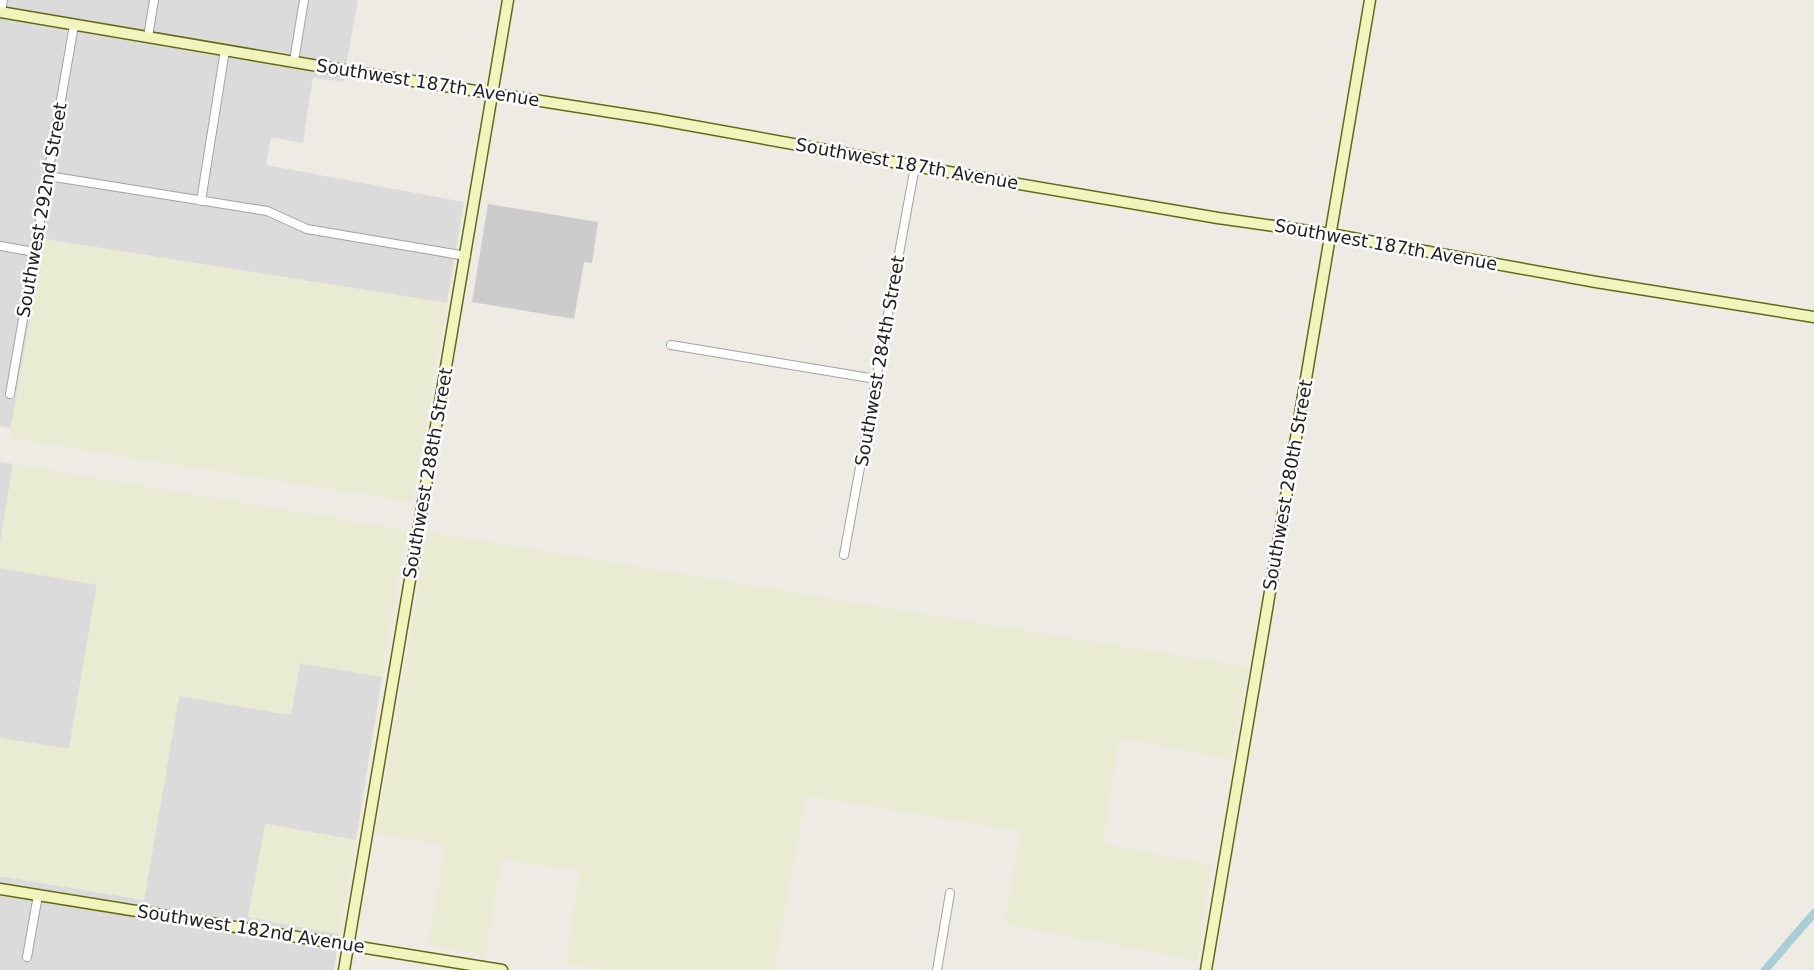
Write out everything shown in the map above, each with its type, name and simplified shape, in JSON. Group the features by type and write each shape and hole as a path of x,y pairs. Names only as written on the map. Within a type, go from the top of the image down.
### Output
{"street":[{"path":"0,12 3,0"},
{"path":"148,37 154,0"},
{"path":"294,61 304,0"},
{"name":"Southwest 288th Street","path":"344,970 508,0"},
{"name":"Southwest 280th Street","path":"1206,970 1370,0"},
{"name":"Southwest 187th Avenue","path":"0,12 655,119 1195,214 1330,234 1596,282 1814,317"},
{"name":"Southwest 292nd Street","path":"10,394 74,25"},
{"path":"201,201 225,50"},
{"name":"Southwest 284th Street","path":"844,555 915,166"},
{"path":"48,176 267,211 307,229 328,234 466,256"},
{"path":"0,246 35,252"},
{"path":"671,345 876,379"},
{"name":"Southwest 182nd Avenue","path":"0,890 502,970"},
{"path":"937,970 950,893"},
{"path":"27,957 38,895"}],"shaded area":[{"path":"0,0 358,0 343,82 313,77 303,143 271,137 266,165 464,202 447,303 44,239 11,428 0,426"},
{"path":"488,204 598,222 592,263 584,262 574,319 472,302"},
{"path":"0,462 13,464 0,544"},
{"path":"0,568 97,584 69,749 0,738"},
{"path":"300,663 382,677 356,840 266,824 249,917 339,934 334,970 0,970 0,876 144,900 179,696 291,715"}],"green space":[{"path":"44,239 447,303 412,502 9,438"},
{"path":"13,464 406,530 382,677 300,663 291,715 179,696 144,900 0,876 0,738 69,749 97,585 0,568 0,544"},
{"path":"428,532 1248,667 1231,759 1119,738 1103,844 1211,865 1197,960 1004,924 1021,831 806,796 774,970 607,970 566,963 580,871 501,859 485,956 428,944 445,846 376,833"},
{"path":"265,824 356,840 339,934 248,917"}],"waterway":[{"path":"1765,970 1814,913"}]}
